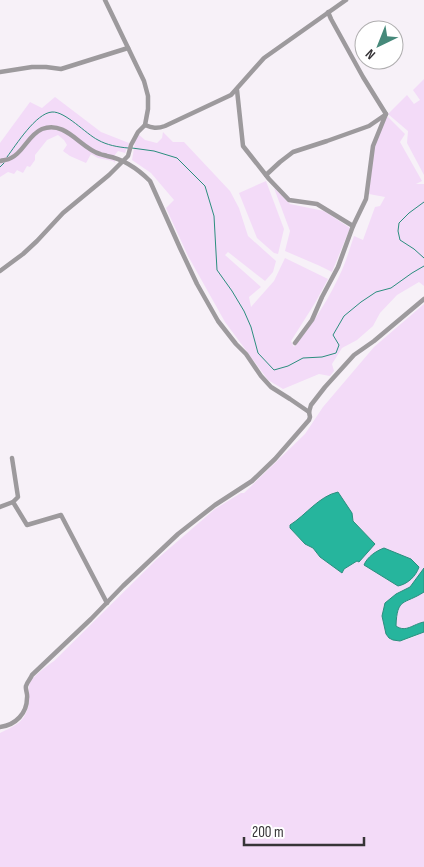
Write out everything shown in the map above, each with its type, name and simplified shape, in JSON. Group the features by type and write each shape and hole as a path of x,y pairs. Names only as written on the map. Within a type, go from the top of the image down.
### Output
{"street":[{"path":"0,272 23,254 63,213 109,175 128,156 131,145 145,124 148,96 144,81 105,0"},
{"path":"145,124 158,129 232,96 264,58 346,0"},
{"path":"328,12 363,77 386,114"},
{"path":"0,72 46,67 61,69 128,48"},
{"path":"237,90 243,146 266,175 290,200 317,204 353,226"},
{"path":"266,175 293,152 368,126 386,114"},
{"path":"295,343 312,320 338,267 353,226 366,198 373,146 386,114"},
{"path":"0,161 17,154 42,129 54,127 78,139 100,155 108,156 134,168 150,180 176,240 218,321 271,387 309,412"},
{"path":"0,727 16,721 23,713 28,698 26,685 32,675 178,534 252,481 276,459 309,420 311,405 320,393 354,355 424,299"},
{"path":"0,508 13,502 18,497 12,458"},
{"path":"13,502 27,525 61,515 107,603"}],"shaded area":[{"path":"424,79 424,175 407,143 408,131 388,114 407,95 414,104 420,100 413,90"},
{"path":"55,97 101,132 129,143 125,153 118,151 114,156 115,163 91,154 86,163 63,151 67,145 58,135 47,140 35,155 35,160 30,167 27,166 23,173 17,170 14,174 8,172 0,177 0,143 30,102 42,108"},
{"path":"387,116 405,134 400,142 422,181 416,184 424,184 424,286 419,282 397,295 380,313 373,326 357,340 342,348 332,364 334,371 330,376 319,374 283,389 268,380 225,322 188,256 166,208 174,200 151,173 132,160 138,134 145,140 157,143 162,138 163,132 173,142 184,142 230,191 239,208 248,236 276,261 273,272 265,281 228,252 225,255 261,287 249,297 251,307 274,281 285,258 328,279 291,341 294,347 327,300 344,266 354,236 363,240 375,207 380,206 385,197 369,194 374,146"},
{"path":"266,181 284,229 278,254 274,253 257,238 239,193"},
{"path":"274,188 290,204 324,211 350,228 332,272 285,251 290,231"},
{"path":"424,304 424,568 410,587 396,594 382,616 387,635 395,641 405,640 424,632 424,867 0,867 0,733 12,727 24,717 28,706 29,687 32,680 40,671 54,661 157,559 215,509 244,493 305,434 323,407 374,347","holes":["352,513 353,520 375,544 355,563 344,569 320,557 313,548 298,538 290,528 290,525 294,523"]},
{"path":"338,492 352,513 353,521 375,544 359,562 357,561 344,569 342,573 320,557 313,548 305,544 290,528 290,525 325,497"},
{"path":"384,548 411,559 419,567 414,576 402,585 398,586 364,565 367,559"},
{"path":"424,568 424,592 400,606 396,626 403,629 424,622 424,632 400,641 393,640 386,634 382,616 385,603 396,594 410,587"},
{"path":"424,592 424,622 403,629 396,626 400,606"}],"waterway":[{"path":"7,157 33,124 39,118 52,112 63,115 101,142 112,146 128,148"},
{"path":"132,148 154,151 177,158 205,186 214,216 217,270 244,311 251,327 258,353 274,370 288,366 303,358 322,357 336,353 339,345 333,335 344,316 376,292 391,288 424,266"},
{"path":"0,167 4,163"},
{"path":"424,202 399,223 398,231 400,240 424,258"}]}
